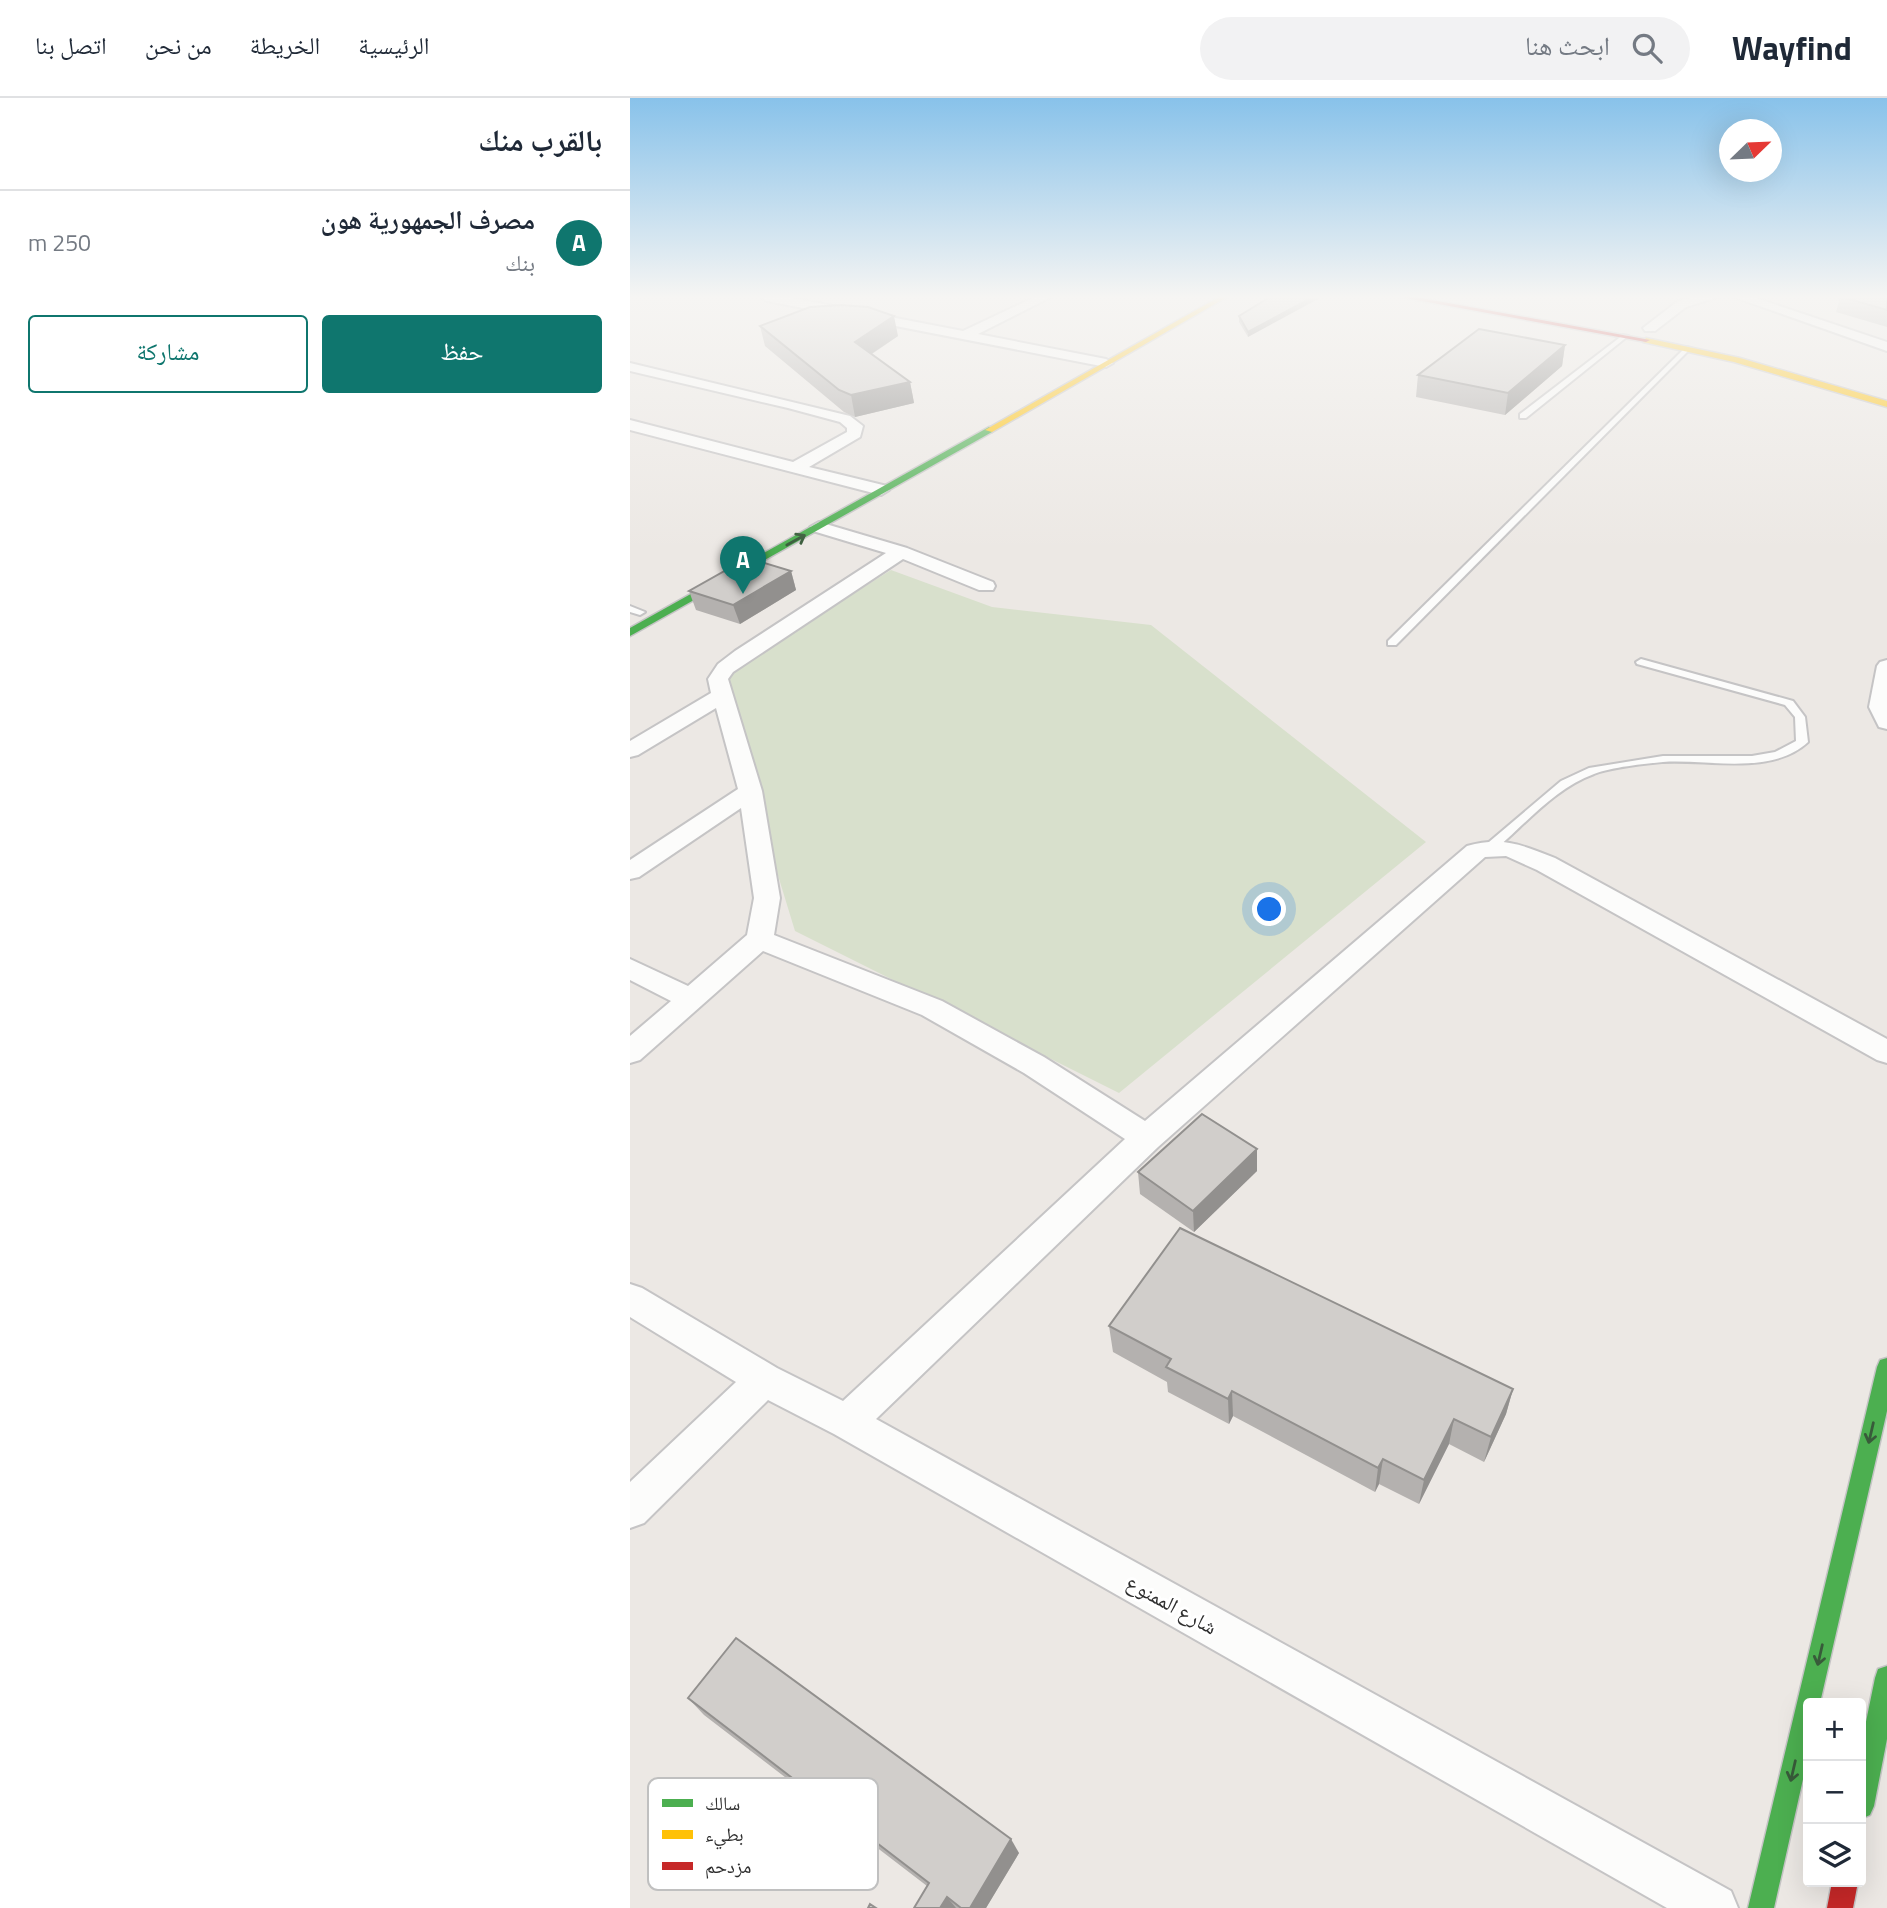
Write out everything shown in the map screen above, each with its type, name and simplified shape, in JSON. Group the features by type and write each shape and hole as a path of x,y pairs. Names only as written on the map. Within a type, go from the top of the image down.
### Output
{"main road":[{"path":"633,613 873,488 1065,381"},
{"path":"1814,381 1887,404"},
{"path":"630,633 819,527 873,488"},
{"path":"673,594 691,599"},
{"path":"1809,1698 1887,1367"},
{"path":"1866,1781 1887,1678"},
{"path":"1761,1908 1803,1726"},
{"path":"1840,1908 1844,1887"}],"street":[{"path":"693,381 845,419 855,426 855,434 795,468"},
{"path":"630,425 873,488"},
{"path":"819,527 901,552 986,586"},
{"path":"630,1052 760,939 766,898 750,791 718,679 725,667 901,552"},
{"path":"1887,666 1880,707 1887,722"},
{"path":"630,750 722,696"},
{"path":"630,871 750,791"},
{"path":"846,1422 1147,1139 1476,851 1493,845 1546,864 1887,1052"},
{"path":"760,939 932,1008 1034,1065 1147,1139"},
{"path":"630,968 690,999"},
{"name":"شارع الممنوع","path":"630,1299 764,1380 846,1422 1714,1908"},
{"path":"630,1509 764,1380"}],"lane":[{"path":"1523,416 1567,381"},
{"path":"1392,643 1663,381"},
{"path":"1493,845 1565,783 1593,771 1662,759 1752,760 1778,755 1801,742 1800,717 1789,703 1641,662"}],"green space":[{"path":"891,570 992,607 1151,625 1426,842 1119,1093 795,931 718,679"}],"building":[{"path":"828,381 910,382 851,395"},
{"path":"1450,381 1522,381 1508,393"},
{"path":"761,562 791,571 733,605 689,591 737,564"},
{"path":"1202,1114 1257,1149 1193,1211 1138,1172"},
{"path":"1180,1228 1513,1389 1491,1437 1454,1419 1424,1480 1383,1459 1378,1468 1232,1391 1228,1399 1166,1367 1171,1359 1109,1326"},
{"path":"736,1638 1011,1839 970,1908 961,1908 947,1897 940,1908 914,1908 929,1883 878,1844 878,1778 792,1778 688,1698"}],"traffic: fast":[{"path":"630,633 989,430"},
{"path":"1809,1698 1887,1367"},
{"path":"1866,1781 1887,1678"},
{"path":"1761,1908 1803,1726"}],"traffic: slow":[{"path":"989,430 1075,381"},
{"path":"1812,381 1887,404"}],"traffic: jam":[{"path":"1840,1908 1844,1887"}],"place":[{"name":"مصرف الجمهورية هون","path":"743,594"}]}
